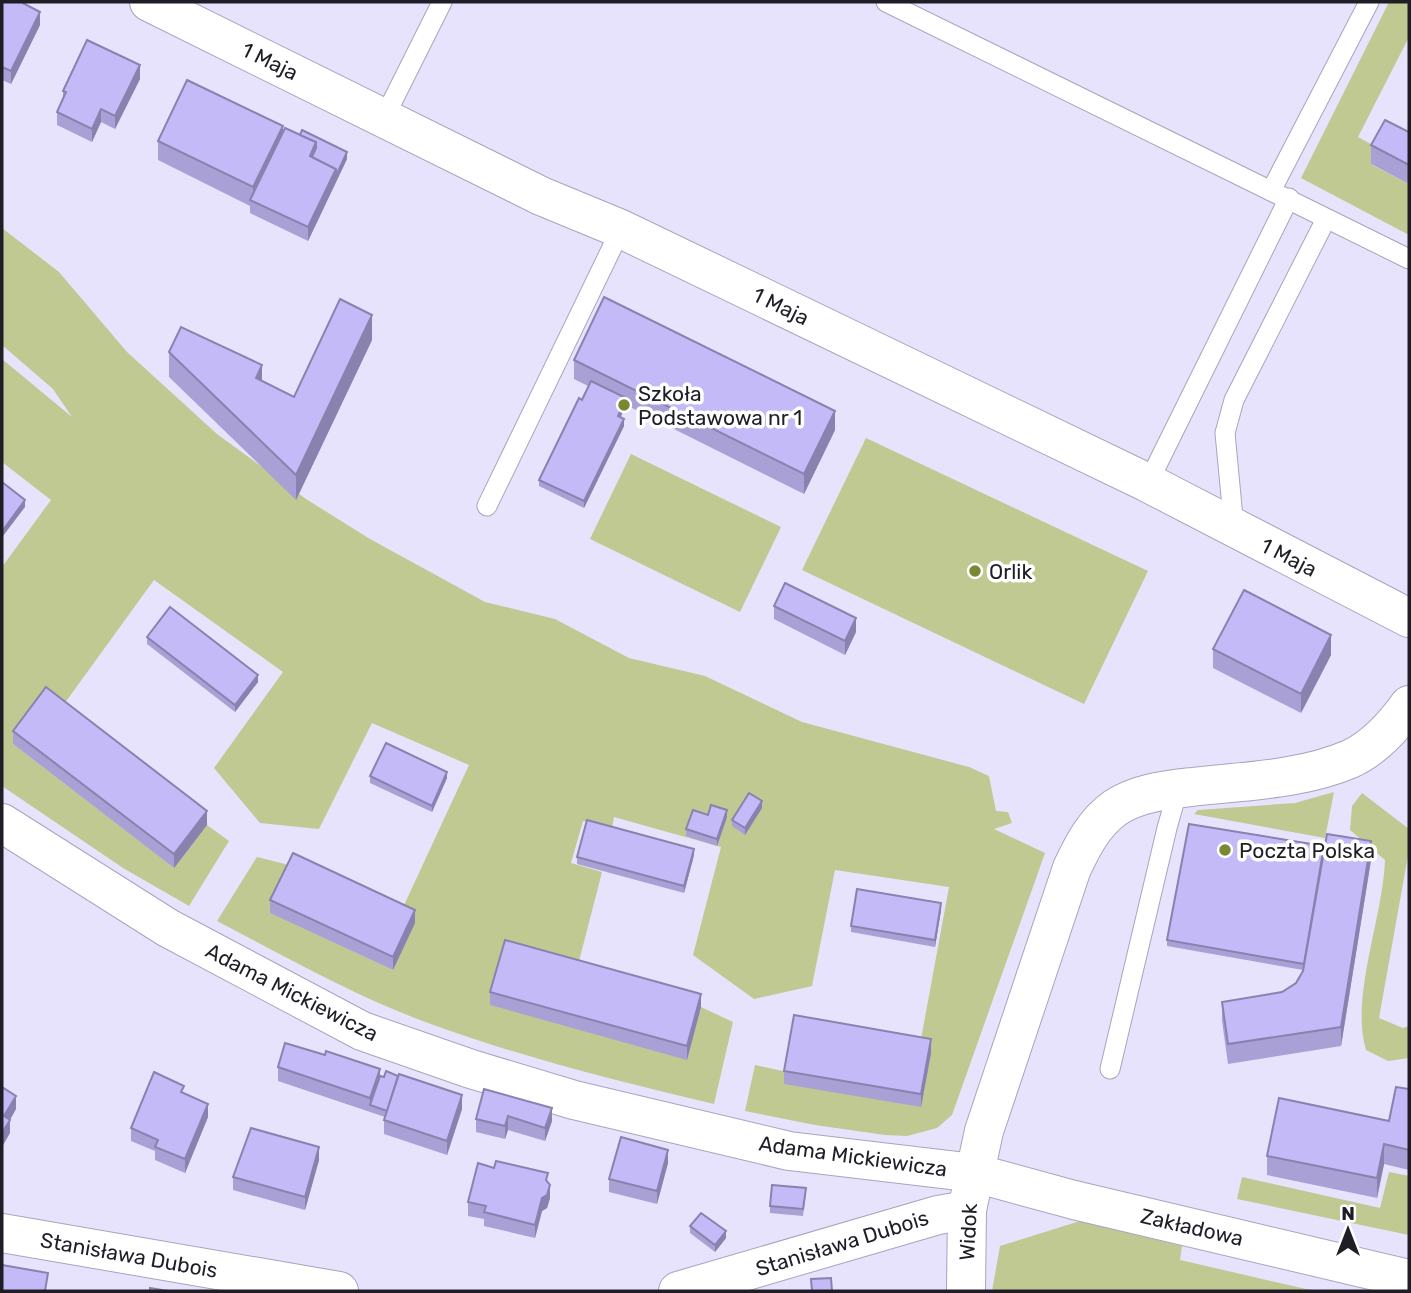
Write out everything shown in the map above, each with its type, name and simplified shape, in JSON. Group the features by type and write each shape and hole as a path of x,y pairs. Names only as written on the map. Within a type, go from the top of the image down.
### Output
{"street":[{"name":"1 Maja","path":"149,2 541,197 621,229 1147,483 1409,618"},
{"name":"Adama Mickiewicza","path":"2,823 168,928 362,1031 471,1069 574,1100 680,1126 789,1151 975,1173 993,1101 1072,868 1084,843 1102,819 1131,799 1154,792 1270,778 1310,771 1350,759 1365,750 1400,718 1409,705"},
{"name":"Widok","path":"966,1291 967,1210 975,1173"},
{"name":"Zakładowa","path":"975,1173 1409,1279"},
{"name":"Stanisława Dubois","path":"678,1291 938,1215 967,1210"},
{"name":"Stanisława Dubois","path":"2,1233 339,1291"}],"lane":[{"path":"384,118 442,2"},
{"path":"886,2 1409,259"},
{"path":"1147,483 1369,2"},
{"path":"1234,528 1226,433 1234,400 1326,219"},
{"path":"487,506 621,229"},
{"path":"1110,1069 1178,789"}],"green space":[{"path":"1389,2 1409,2 1409,37 1358,137 1380,149 1372,165 1409,184 1409,235 1301,178"},
{"path":"2,228 59,272 127,352 217,434 306,499 370,539 485,602 555,619 629,658 705,676 802,722 969,767 989,776 996,811 1008,812 1012,823 994,829 1045,853 952,1115 937,1128 907,1136 815,1125 745,1111 755,1065 787,1072 919,1050 949,887 835,870 812,986 754,999 693,955 721,847 614,817 612,828 583,821 571,863 602,872 576,973 687,1059 701,1007 733,1022 714,1104 570,1068 428,1023 347,988 217,921 257,857 293,866 271,913 393,970 399,916 469,765 372,723 319,829 260,823 214,768 283,672 154,580 59,711 13,744 173,867 207,825 229,841 189,906 123,868 2,786 2,567 51,500 2,462 2,359 72,417 53,389 2,345"},
{"name":"Orlik","path":"866,438 1148,571 1084,704 802,570"},
{"path":"631,454 781,527 740,612 590,539"},
{"path":"1334,792 1325,838 1194,814 1198,810 1295,803"},
{"path":"1362,793 1409,829 1409,850 1379,1018 1403,1028 1409,1026 1409,1058 1388,1061 1366,1050 1362,1029 1364,982 1385,860 1350,830 1352,806"},
{"path":"1389,1172 1409,1176 1409,1235 1237,1199 1242,1177 1380,1208"},
{"path":"1080,1221 1182,1246 1180,1260 1315,1291 992,1291 1000,1246"}],"building":[{"path":"2,2 21,2 40,12 11,71 2,67"},
{"path":"87,40 140,65 115,116 101,109 92,129 57,112 66,92 63,91"},
{"path":"187,80 283,126 253,187 158,141"},
{"path":"1385,120 1409,132 1409,165 1371,145"},
{"path":"285,128 316,142 310,156 336,169 308,227 250,200"},
{"path":"302,130 347,152 336,176 336,169 312,157 316,142 300,135"},
{"path":"604,297 835,411 804,474 574,360"},
{"path":"340,299 372,315 296,475 169,352 181,327 262,365 256,378 294,397"},
{"path":"591,381 626,398 618,416 624,419 584,501 539,480 579,398 582,400"},
{"path":"2,482 25,500 3,530 2,529"},
{"path":"785,583 856,618 845,641 774,606"},
{"path":"1244,590 1331,635 1301,694 1213,649"},
{"path":"170,607 258,675 235,705 147,637"},
{"path":"46,687 207,811 174,854 13,731"},
{"path":"386,743 447,772 432,806 370,776"},
{"path":"749,793 762,801 745,828 732,820"},
{"path":"711,805 727,810 717,839 686,829 693,810 708,815"},
{"path":"587,820 694,849 684,886 577,857"},
{"path":"1189,824 1324,846 1304,964 1167,940"},
{"path":"1327,834 1371,841 1341,1027 1228,1044 1222,1002 1282,992 1296,983 1303,971"},
{"path":"293,853 415,910 393,957 270,900"},
{"path":"857,889 941,903 935,940 851,926"},
{"path":"505,940 701,994 687,1046 490,992"},
{"path":"794,1015 931,1039 921,1094 784,1071"},
{"path":"285,1043 325,1055 326,1051 380,1069 370,1098 278,1067"},
{"path":"386,1071 398,1076 387,1111 370,1105 380,1076 384,1077"},
{"path":"154,1072 184,1086 181,1092 208,1104 185,1159 155,1147 158,1140 131,1128"},
{"path":"399,1074 462,1095 447,1141 384,1120"},
{"path":"2,1087 16,1096 4,1116 10,1120 2,1133"},
{"path":"1396,1087 1409,1089 1409,1150 1384,1144 1377,1178 1267,1156 1279,1098 1389,1121"},
{"path":"484,1089 552,1108 545,1128 508,1116 505,1126 476,1119"},
{"path":"251,1128 319,1147 305,1197 233,1177"},
{"path":"621,1137 668,1150 657,1191 609,1179"},
{"path":"496,1161 548,1173 546,1180 550,1185 547,1195 542,1198 535,1225 484,1212 486,1206 468,1202 478,1163 494,1168"},
{"path":"772,1185 806,1188 803,1209 770,1206"},
{"path":"701,1213 726,1231 715,1245 690,1226"},
{"path":"2,1265 48,1273 45,1291 2,1291"},
{"path":"831,1278 832,1291 812,1291 811,1279"}],"place":[{"name":"Szkoła Podstawowa nr 1","path":"624,405"},
{"name":"Orlik","path":"975,571"},
{"name":"Poczta Polska","path":"1225,850"}]}
